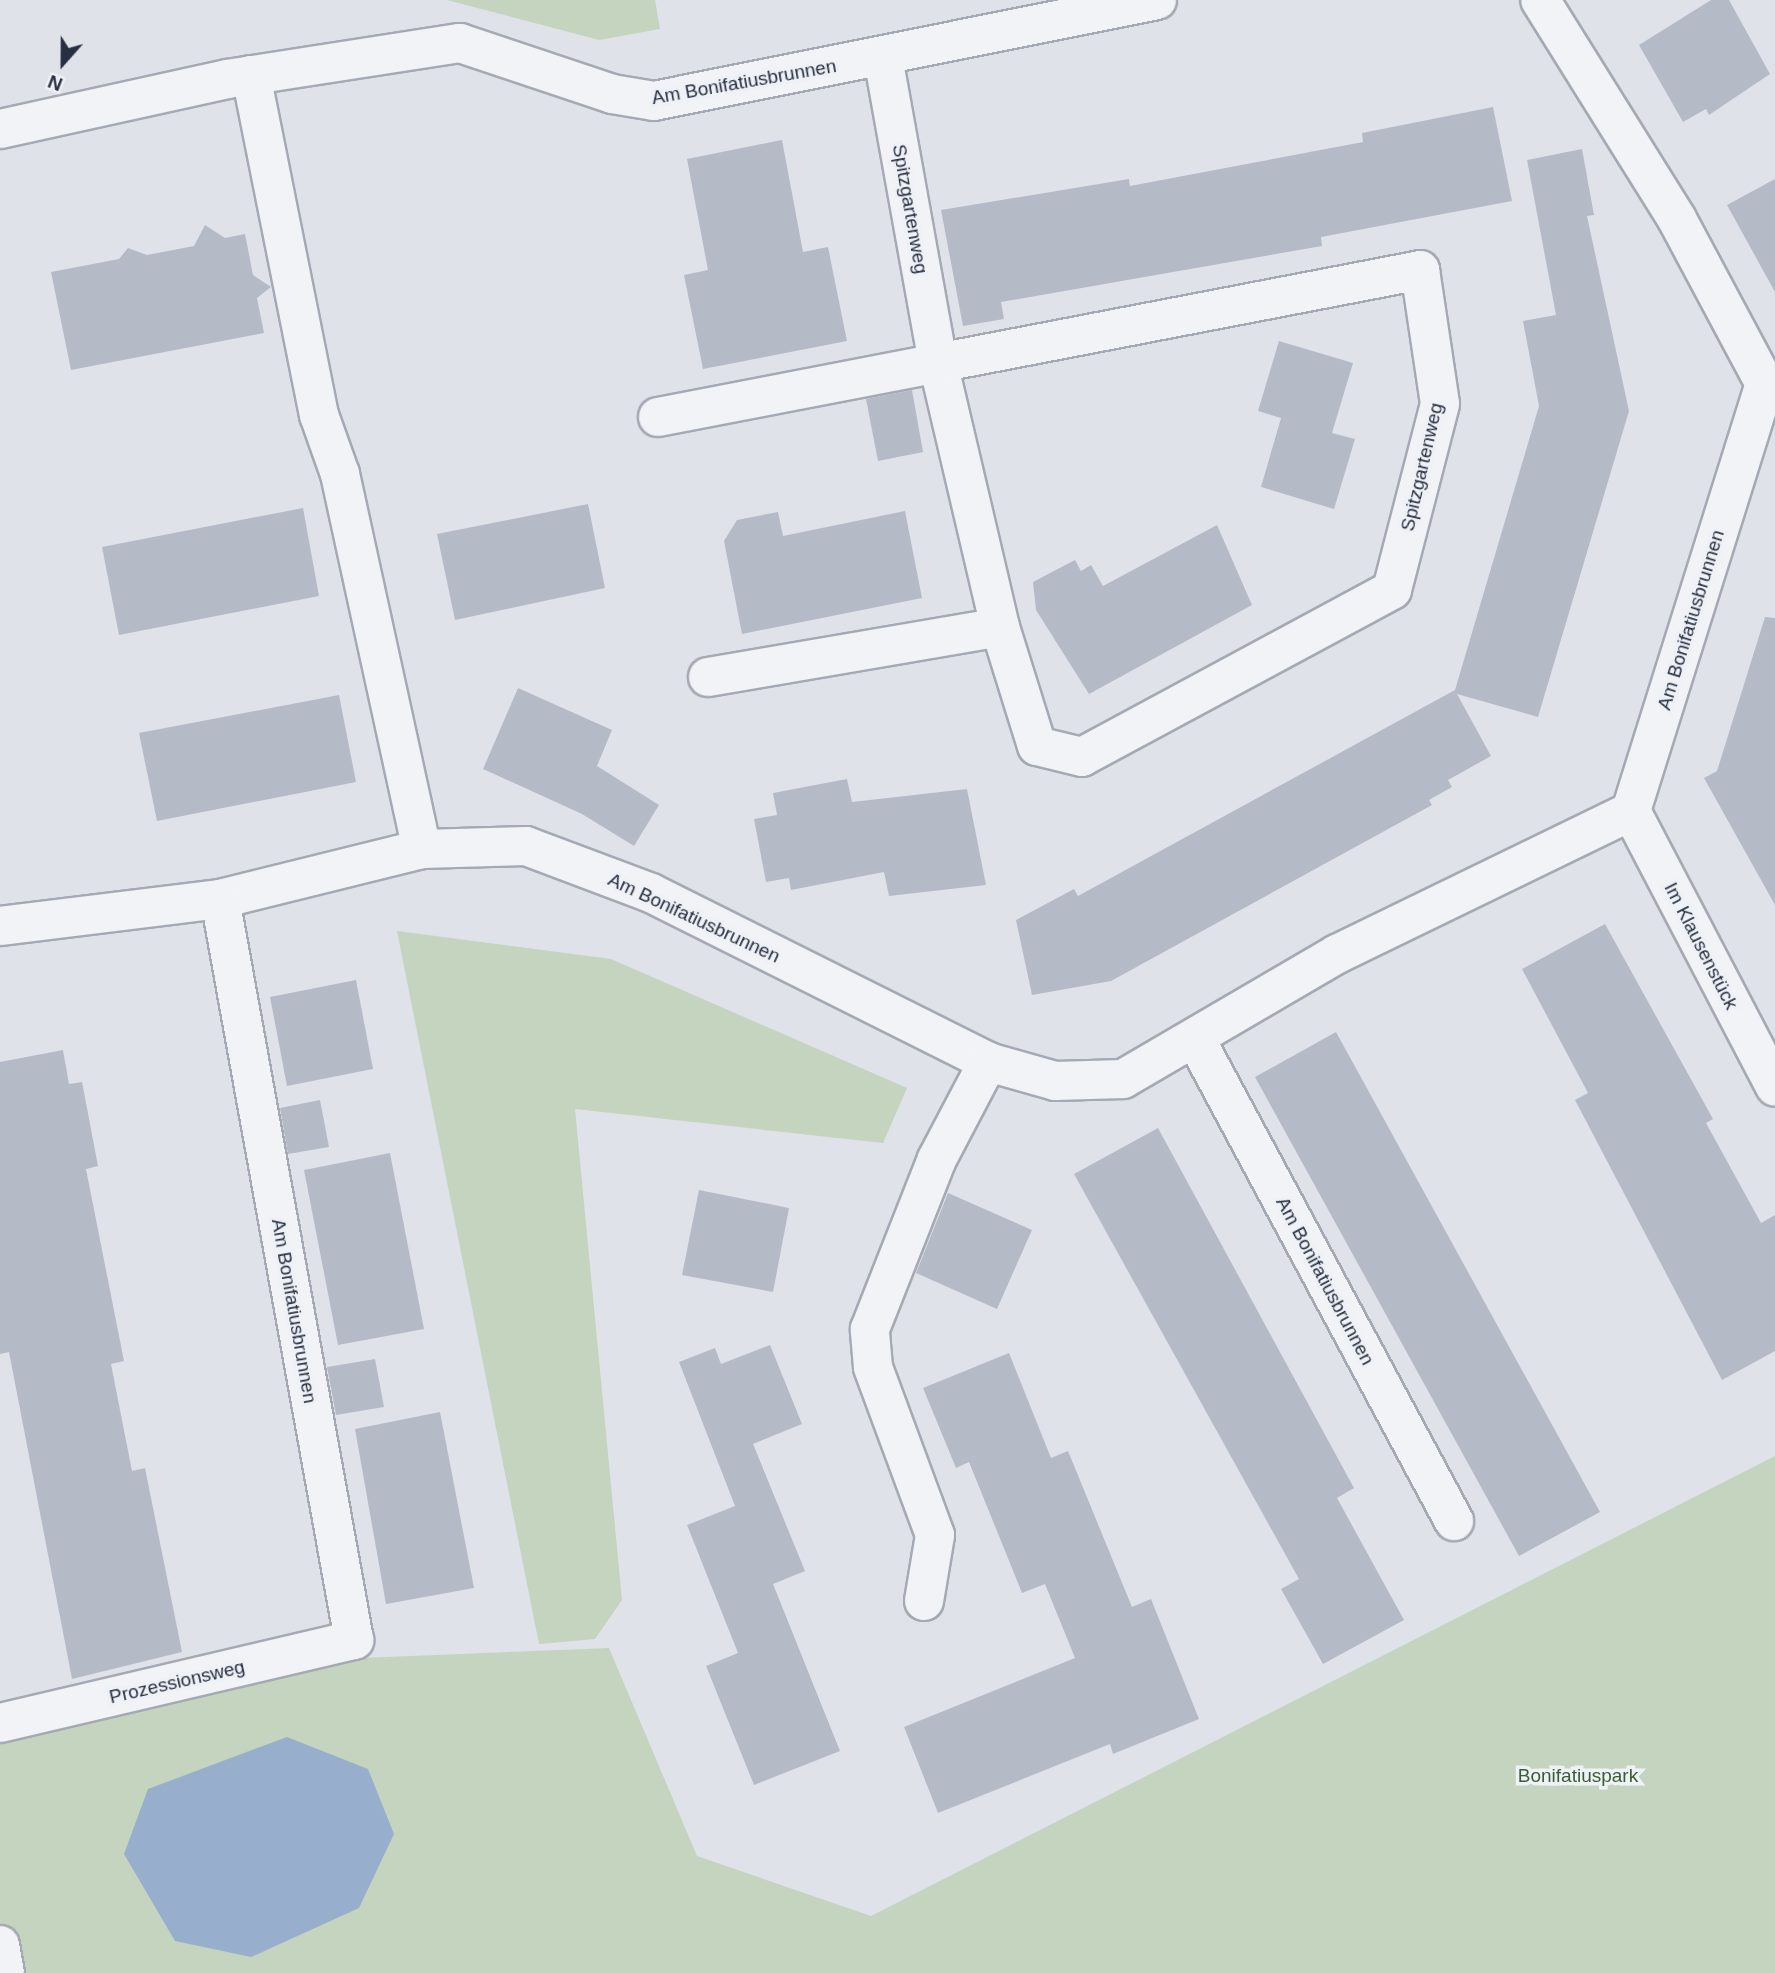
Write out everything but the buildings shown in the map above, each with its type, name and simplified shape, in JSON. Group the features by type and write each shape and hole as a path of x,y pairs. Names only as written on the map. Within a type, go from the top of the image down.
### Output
{"street":[{"name":"Am Bonifatiusbrunnen","path":"0,129 251,75 460,43 654,101 1157,0"},
{"name":"Am Bonifatiusbrunnen","path":"0,926 220,899 422,849 539,850 651,894 988,1062 1055,1081 1123,1079 1196,1040 1337,954 1631,811 1770,384 1677,219 1540,0"},
{"name":"Spitzgartenweg","path":"658,417 938,363 1420,270 1440,404 1392,590 1082,757 1037,746 1000,627 938,363 883,56"},
{"path":"251,75 319,415 340,474 422,849"},
{"path":"708,677 1000,627"},
{"name":"Im Klausenstück","path":"1631,811 1774,1082"},
{"name":"Am Bonifatiusbrunnen","path":"220,899 354,1640"},
{"name":"Am Bonifatiusbrunnen","path":"1196,1040 1454,1521"},
{"path":"924,1601 935,1535 873,1367 870,1329 937,1159 988,1062"},
{"name":"Prozessionsweg","path":"0,1723 354,1640"},
{"path":"0,1945 5,1973"}],"green space":[{"path":"447,0 655,0 660,29 599,40"},
{"path":"397,931 611,959 907,1088 883,1143 575,1109 622,1600 595,1639 539,1644"},
{"name":"Bonifatiuspark","path":"1775,1456 1775,1973 0,1973 0,1739 361,1658 609,1648 697,1856 871,1916"}],"water":[{"path":"287,1737 368,1769 394,1834 359,1908 251,1957 175,1941 124,1854 148,1789"}]}
